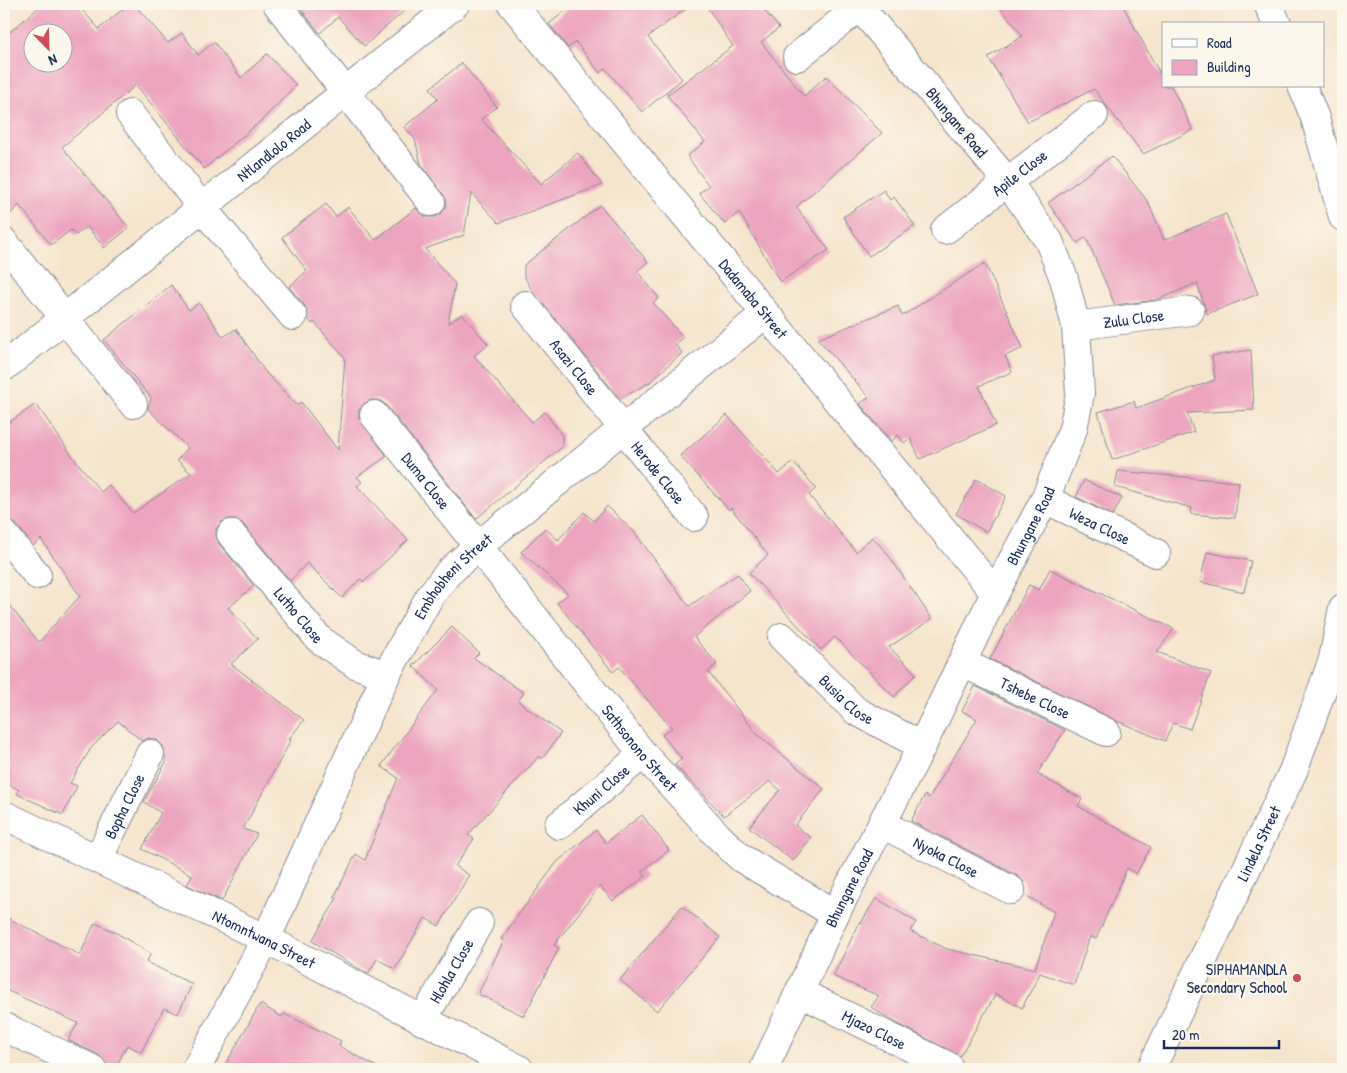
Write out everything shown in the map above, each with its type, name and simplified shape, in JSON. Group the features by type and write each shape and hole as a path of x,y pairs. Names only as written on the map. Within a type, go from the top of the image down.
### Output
{"street":[{"path":"277,4 431,202"},
{"name":"Ntlandlolo Road","path":"4,367 455,4"},
{"name":"Dadamaba Street","path":"512,4 995,593"},
{"path":"1268,4 1276,22"},
{"path":"797,57 860,5"},
{"name":"Bhungane Road","path":"764,1069 835,914 922,746 995,593 1045,499 1072,429 1080,394 1076,326 1064,279 1049,241 1008,182 860,5"},
{"path":"1303,88 1314,118 1343,217"},
{"path":"130,114 202,208 293,316"},
{"name":"Apile Close","path":"945,230 1094,115"},
{"path":"4,242 133,404"},
{"name":"Asazi Close","path":"525,305 624,428"},
{"name":"Zulu Close","path":"1076,326 1190,311"},
{"name":"Embhobheni Street","path":"196,1069 266,939 386,674 430,596 449,572 478,546 765,314"},
{"name":"Duma Close","path":"374,415 478,546"},
{"name":"Herode Close","path":"624,428 694,517"},
{"name":"Weza Close","path":"1045,499 1156,553"},
{"path":"4,534 37,575"},
{"name":"Lutho Close","path":"232,534 319,639 355,664 386,674"},
{"name":"Sathsonono Street","path":"478,546 643,754 740,858 835,914"},
{"name":"Lindela Street","path":"1151,1069 1294,769 1332,659 1343,608"},
{"name":"Busia Close","path":"782,637 856,711 922,746"},
{"name":"Tshebe Close","path":"963,663 1106,732"},
{"name":"Bopha Close","path":"98,860 150,754"},
{"name":"Khuni Close","path":"558,826 643,754"},
{"name":"Ntomntwana Street","path":"4,815 266,939 422,1021 519,1069"},
{"name":"Nyoka Close","path":"882,824 1011,890"},
{"name":"Hlohla Close","path":"422,1021 479,923"},
{"name":"Mjazo Close","path":"799,992 948,1066"},
{"path":"4,1027 92,1069"}],"building":[{"path":"43,4 77,4 99,29 129,4 134,4 168,43 182,33 198,55 214,42 241,78 267,54 296,85 262,120 204,169 136,85 62,147 129,228 104,248 87,226 76,235 71,230 51,245 19,205 4,221 4,37"},
{"path":"297,4 412,4 364,46 338,17 320,33"},
{"path":"574,4 692,4 648,37 682,79 642,112 605,68 600,73 576,42 568,48 549,24"},
{"path":"705,4 759,4 779,28 761,42 804,96 826,76 882,133 796,207 829,250 780,282 739,212 725,224 699,193 709,186 687,156 705,142 667,95 733,46"},
{"path":"997,4 1122,4 1160,74 1162,73 1162,88 1172,88 1193,130 1143,154 1094,89 1028,122 988,57 1023,36"},
{"path":"462,63 497,107 481,119 541,184 578,153 602,185 499,223 471,193 464,235 425,249 455,284 448,324 462,314 488,344 474,356 532,422 545,412 562,435 562,447 476,519 386,405 379,400 371,400 365,403 359,410 359,418 387,456 357,477 362,482 357,486 408,540 364,582 360,579 342,598 307,563 290,581 243,524 236,519 221,522 216,529 219,544 254,586 228,608 258,639 231,664 304,720 289,739 291,740 243,829 257,834 222,901 187,885 192,875 142,849 161,813 144,802 167,760 163,746 157,740 149,738 142,741 118,721 91,748 70,783 77,786 63,815 17,794 19,790 4,782 4,599 39,642 80,596 41,539 33,546 16,524 4,519 4,426 36,404 73,457 101,492 109,485 133,513 191,473 177,460 188,448 148,409 151,398 104,340 171,285 189,310 199,303 223,337 236,329 266,373 297,405 301,402 338,450 345,358 314,322 312,324 308,319 305,306 289,287 307,271 282,237 326,204 336,217 348,207 375,240 416,208 426,217 434,217 441,214 446,207 446,199 421,164 415,139 404,127 438,99 430,88"},
{"path":"1112,156 1148,202 1164,240 1226,214 1258,294 1207,314 1197,283 1157,300 1115,305 1086,237 1077,243 1048,203"},
{"path":"884,190 890,200 894,197 915,226 869,256 843,217"},
{"path":"600,205 648,262 637,271 659,298 653,303 683,337 675,344 682,353 650,382 620,399 533,292 524,276 524,265"},
{"path":"985,263 1023,348 1005,356 1012,372 979,386 996,425 920,459 910,438 904,443 898,435 891,441 860,404 869,397 818,339 898,306 902,316"},
{"path":"1251,350 1254,410 1187,413 1194,432 1112,460 1098,412 1134,401 1136,408 1215,380 1212,356"},
{"path":"727,415 779,474 793,462 816,488 809,495 856,552 872,537 887,553 932,619 889,647 916,674 894,697 835,637 821,650 749,573 768,555 731,508 729,510 680,456"},
{"path":"1118,471 1239,482 1235,518 1191,514 1192,508 1115,487"},
{"path":"976,479 1006,496 986,532 956,514"},
{"path":"1084,480 1122,498 1113,515 1076,497"},
{"path":"607,506 635,533 689,606 738,574 750,591 694,637 717,664 708,672 758,735 824,789 795,825 811,838 793,861 749,827 780,790 770,781 724,816 675,765 682,759 662,735 672,728 619,667 613,672 557,603 568,594 521,552 545,528 558,540 584,512 594,521"},
{"path":"1207,552 1251,561 1244,592 1200,582"},
{"path":"1050,569 1174,629 1157,652 1211,673 1190,729 1173,723 1165,741 1117,721 990,659 1029,585 1039,590"},
{"path":"452,627 479,653 474,658 524,693 518,701 561,733 542,759 539,756 468,835 474,839 455,866 469,875 439,926 425,918 395,969 377,959 368,974 312,941 337,898 334,897 356,854 365,860 398,778 381,766 438,690 413,666"},
{"path":"975,686 1065,730 1037,774 1082,799 1078,806 1151,847 1136,874 1127,868 1096,939 1090,936 1074,985 1040,973 1022,1008 996,994 960,1056 889,1019 871,1007 879,996 833,976 860,922 876,898 916,922 910,931 947,949 1035,969 1054,912 1025,895 1024,882 1018,876 911,821 925,795 929,798 977,719 962,711"},
{"path":"642,815 669,850 641,872 646,876 613,901 600,886 554,945 559,948 524,1016 478,994 504,940 501,939 557,862 596,830 606,843"},
{"path":"682,906 720,937 657,1011 620,980"},
{"path":"4,916 80,955 95,923 115,932 151,954 146,962 192,984 178,1014 164,1008 141,1052 127,1045 115,1069 106,1064 99,1055 68,1040 78,1023 4,989"},
{"path":"260,1004 282,1017 284,1014 341,1041 339,1046 380,1069 223,1069"}],"place":[{"name":"SIPHAMANDLA Secondary School","path":"1297,978"}]}
